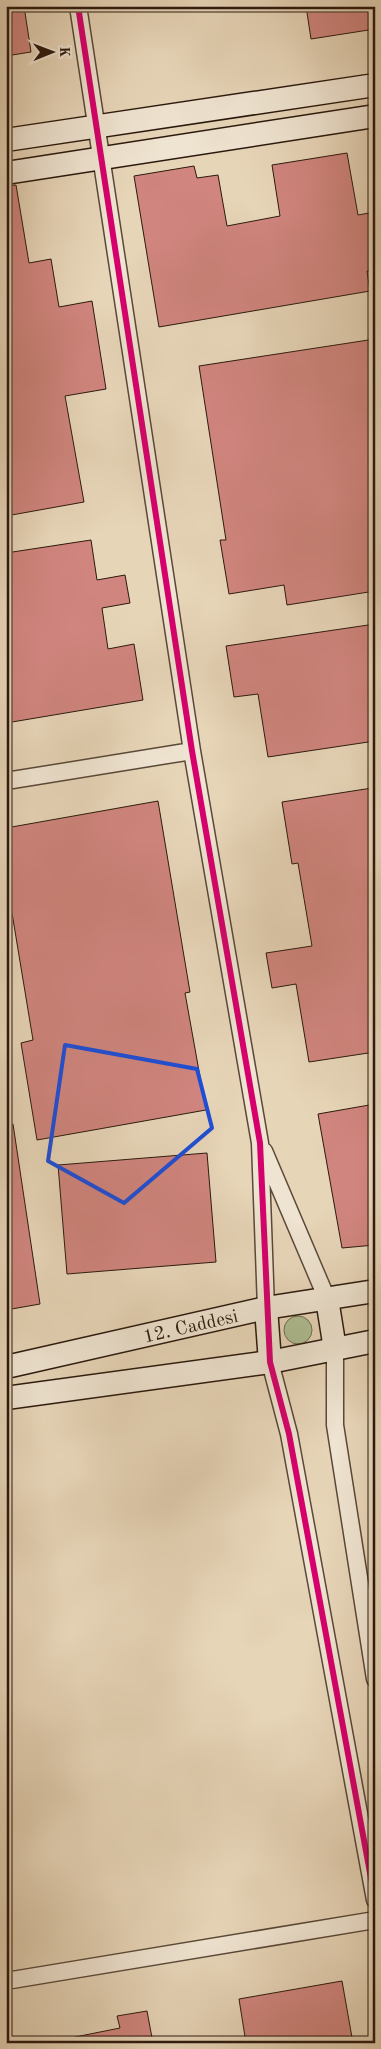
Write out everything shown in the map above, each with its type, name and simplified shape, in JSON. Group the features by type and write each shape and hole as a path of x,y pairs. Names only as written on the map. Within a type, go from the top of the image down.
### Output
{"street":[{"path":"78,6 192,751 260,1142 266,1308 270,1362 289,1434 375,1900"},
{"path":"6,140 375,84"},
{"path":"6,173 375,116"},
{"path":"6,781 192,751"},
{"path":"260,1142 327,1299 335,1349 335,1425 375,1679"},
{"name":"12. Caddesi","path":"6,1367 266,1308 375,1291"},
{"path":"6,1398 270,1362 375,1342"},
{"path":"6,1981 375,1920"}],"highlighted area":[{"path":"65,1045 197,1069 212,1128 124,1203 48,1161"}],"green space":[{"path":"298,1316 308,1320 312,1330 308,1340 298,1344 288,1340 284,1330 288,1320"}],"building":[{"path":"6,6 24,6 31,52 6,56"},
{"path":"306,6 375,6 375,29 311,39"},
{"path":"347,153 358,215 375,212 375,271 367,271 370,291 159,327 134,176 194,166 197,178 218,175 227,226 280,216 272,165"},
{"path":"16,185 29,263 51,259 59,307 92,301 106,389 65,396 84,502 6,516 6,186"},
{"path":"375,339 375,591 287,605 284,585 229,594 220,540 226,540 199,366"},
{"path":"91,540 97,580 125,575 130,603 102,608 108,649 134,644 143,700 6,723 6,553"},
{"path":"375,624 375,741 268,757 258,694 234,697 226,646"},
{"path":"372,788 375,805 375,1052 309,1062 296,984 272,988 266,953 312,946 298,863 292,864 282,802"},
{"path":"158,801 190,992 185,993 206,1110 37,1140 21,1043 33,1040 12,913 6,914 6,828"},
{"path":"375,1104 375,1245 342,1248 318,1114"},
{"path":"6,1124 13,1124 40,1304 6,1310"},
{"path":"207,1153 216,1262 67,1274 58,1165"},
{"path":"342,1981 353,2043 246,2043 239,1999"},
{"path":"147,2011 153,2043 75,2043 75,2037 120,2028 117,2016"}],"cycle path":[{"path":"78,6 192,751 260,1143 270,1362 289,1434 375,1900"}]}
